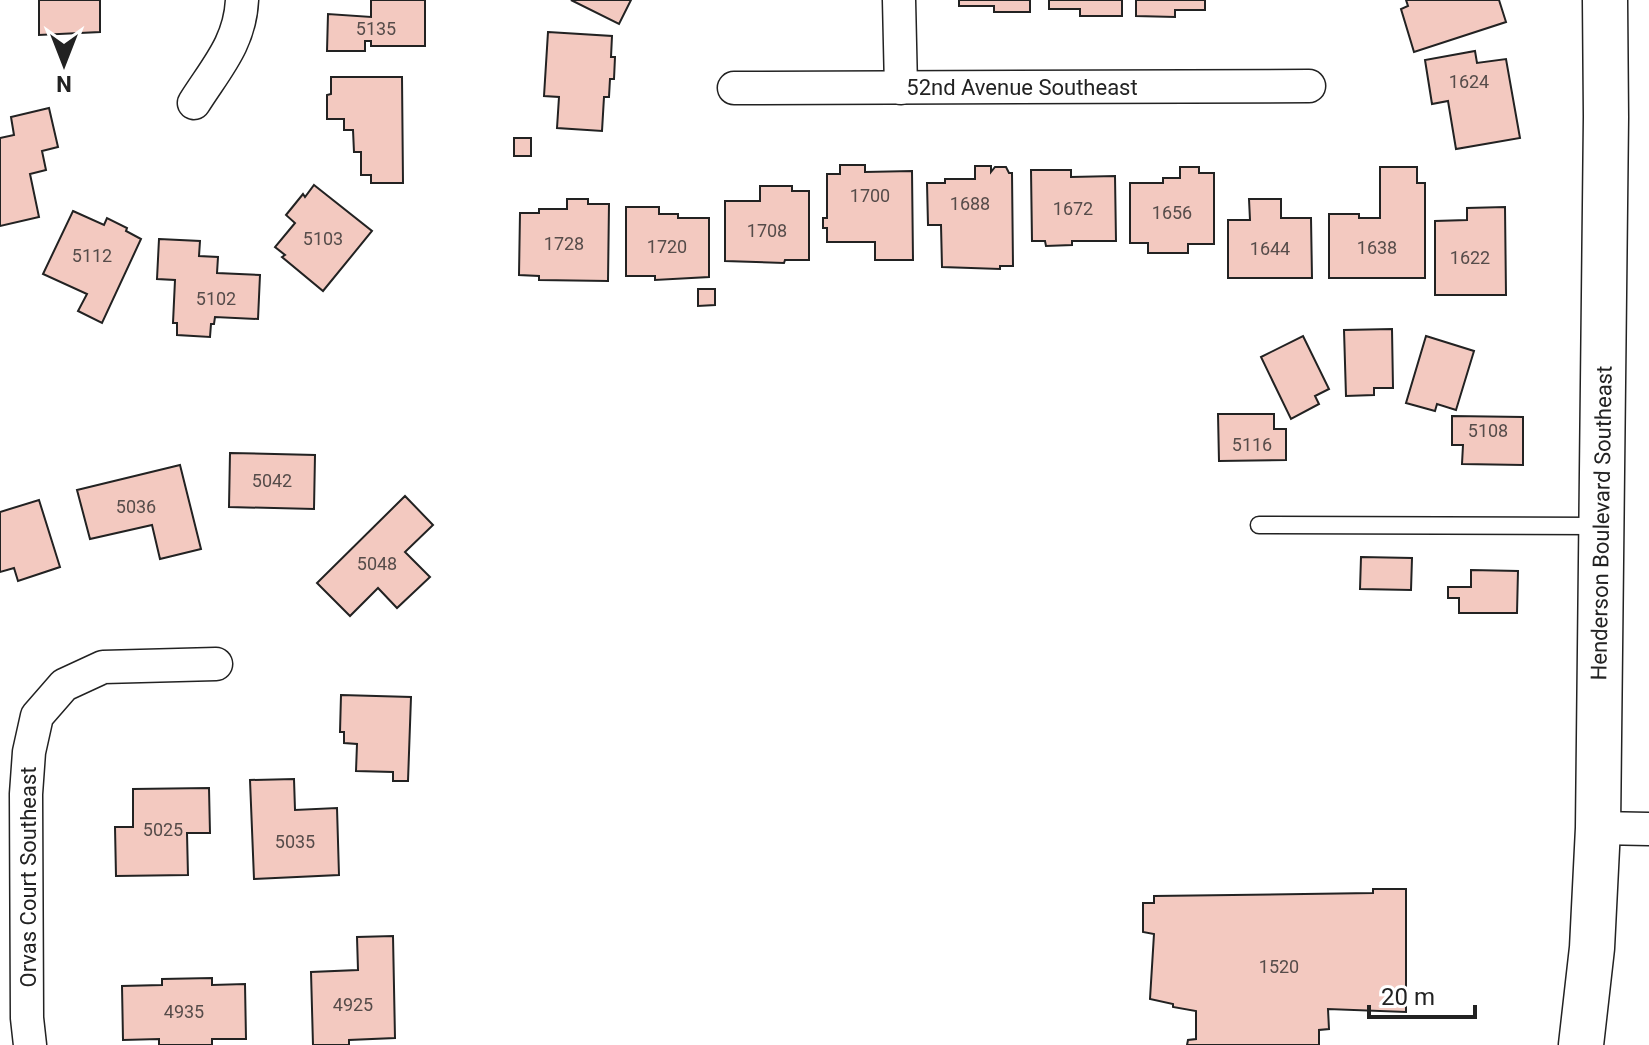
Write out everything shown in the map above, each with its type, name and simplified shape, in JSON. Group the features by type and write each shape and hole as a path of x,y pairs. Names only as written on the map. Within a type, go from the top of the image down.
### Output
{"street":[{"path":"194,103 235,42 242,0"},
{"path":"899,0 901,88"},
{"name":"Henderson Boulevard Southeast","path":"1581,1045 1592,948 1598,828 1605,0"},
{"name":"52nd Avenue Southeast","path":"734,88 1309,86"},
{"name":"Orvas Court Southeast","path":"30,1045 27,1018 26,794 29,752 37,716 64,685 103,667 216,664"},
{"path":"1598,828 1649,829"}],"lane":[{"path":"1259,525 1600,526"}],"building":[{"path":"39,0 100,0 100,32 39,35"},
{"path":"371,0 425,0 425,46 371,46 371,41 365,41 365,51 327,51 328,14 371,17"},
{"path":"571,0 631,0 619,24"},
{"path":"959,0 1030,0 1030,12 994,12 994,6 959,6"},
{"path":"1049,0 1122,0 1122,16 1080,16 1080,9 1049,9"},
{"path":"1136,0 1205,0 1205,10 1175,10 1175,17 1136,16"},
{"path":"1406,0 1499,0 1506,22 1414,52 1401,9 1408,6"},
{"path":"548,32 612,36 614,79 610,79 609,97 604,97 602,131 557,128 559,97 544,96"},
{"path":"1475,51 1477,63 1506,59 1520,138 1456,149 1448,101 1432,104 1425,60"},
{"path":"331,77 402,77 403,183 371,183 371,175 361,175 361,152 354,152 353,130 344,130 344,119 327,119"},
{"path":"49,108 58,147 42,151 46,170 30,174 39,217 0,226 0,138 14,135 11,117"},
{"path":"514,138 531,138 531,156 514,156"},
{"path":"840,165 865,165 865,172 912,171 913,260 875,260 875,242 827,242 823,218 827,218 827,174 840,174"},
{"path":"975,166 991,166 991,172 995,167 1006,167 1012,173 1013,266 1000,266 1000,269 942,267 941,225 928,225 927,183 945,183 945,179 975,179"},
{"path":"1180,167 1199,167 1199,173 1214,173 1214,244 1188,244 1188,253 1148,253 1148,243 1130,243 1130,183 1163,183 1163,178 1180,178"},
{"path":"1380,167 1417,167 1417,183 1425,183 1425,278 1329,278 1329,214 1380,218"},
{"path":"1031,170 1071,170 1071,177 1115,176 1116,241 1072,241 1072,245 1046,246 1045,241 1032,241"},
{"path":"314,185 372,231 323,291 282,257 285,255 275,247 295,223 286,215"},
{"path":"760,186 792,186 792,191 809,191 809,260 785,260 784,263 725,261 725,201 760,201"},
{"path":"567,199 588,199 588,204 609,204 608,281 539,280 539,276 519,275 520,213 567,209"},
{"path":"1249,199 1281,199 1281,218 1311,218 1312,278 1228,278 1228,220 1250,220"},
{"path":"626,207 659,207 659,214 678,214 678,218 709,218 709,277 655,280 655,276 626,276"},
{"path":"1505,207 1506,295 1435,295 1435,221 1467,220 1467,208"},
{"path":"73,211 104,225 107,218 141,239 102,323 78,311 87,294 43,274"},
{"path":"159,239 200,241 199,256 218,257 217,273 260,275 258,319 215,317 210,337 177,335 177,323 173,323 175,280 157,279"},
{"path":"698,289 715,289 715,305 698,306"},
{"path":"1392,329 1393,388 1374,388 1374,395 1346,396 1344,330"},
{"path":"1303,336 1329,389 1315,396 1319,404 1291,419 1261,357"},
{"path":"1426,336 1474,351 1456,410 1437,404 1435,411 1406,403"},
{"path":"1218,414 1274,414 1274,429 1286,429 1286,460 1219,461"},
{"path":"1452,416 1523,417 1523,465 1462,464 1463,445 1452,445"},
{"path":"230,453 315,455 314,509 229,507"},
{"path":"180,465 201,549 160,559 152,525 90,539 77,490"},
{"path":"405,496 433,525 405,552 430,577 397,608 378,588 350,616 317,583"},
{"path":"39,500 60,567 18,581 14,568 0,572 0,512"},
{"path":"1361,557 1412,558 1411,590 1360,589"},
{"path":"1471,570 1518,571 1517,613 1459,613 1459,598 1448,598 1448,587 1471,587"},
{"path":"341,695 411,697 408,781 393,781 393,772 356,771 357,744 344,743 344,732 340,732"},
{"path":"294,779 295,810 337,808 339,875 254,879 250,780"},
{"path":"209,788 210,833 187,833 188,875 116,876 115,827 133,827 133,789"},
{"path":"1373,889 1406,889 1406,1012 1328,1009 1329,1029 1319,1030 1319,1045 1187,1045 1188,1040 1196,1039 1196,1011 1150,999 1154,934 1143,932 1143,903 1154,903 1154,896 1373,893"},
{"path":"393,936 395,1038 349,1040 349,1045 313,1045 311,972 358,970 357,937"},
{"path":"212,978 212,985 245,984 246,1039 212,1039 212,1045 159,1045 159,1039 123,1040 122,986 162,985 162,979"}]}
